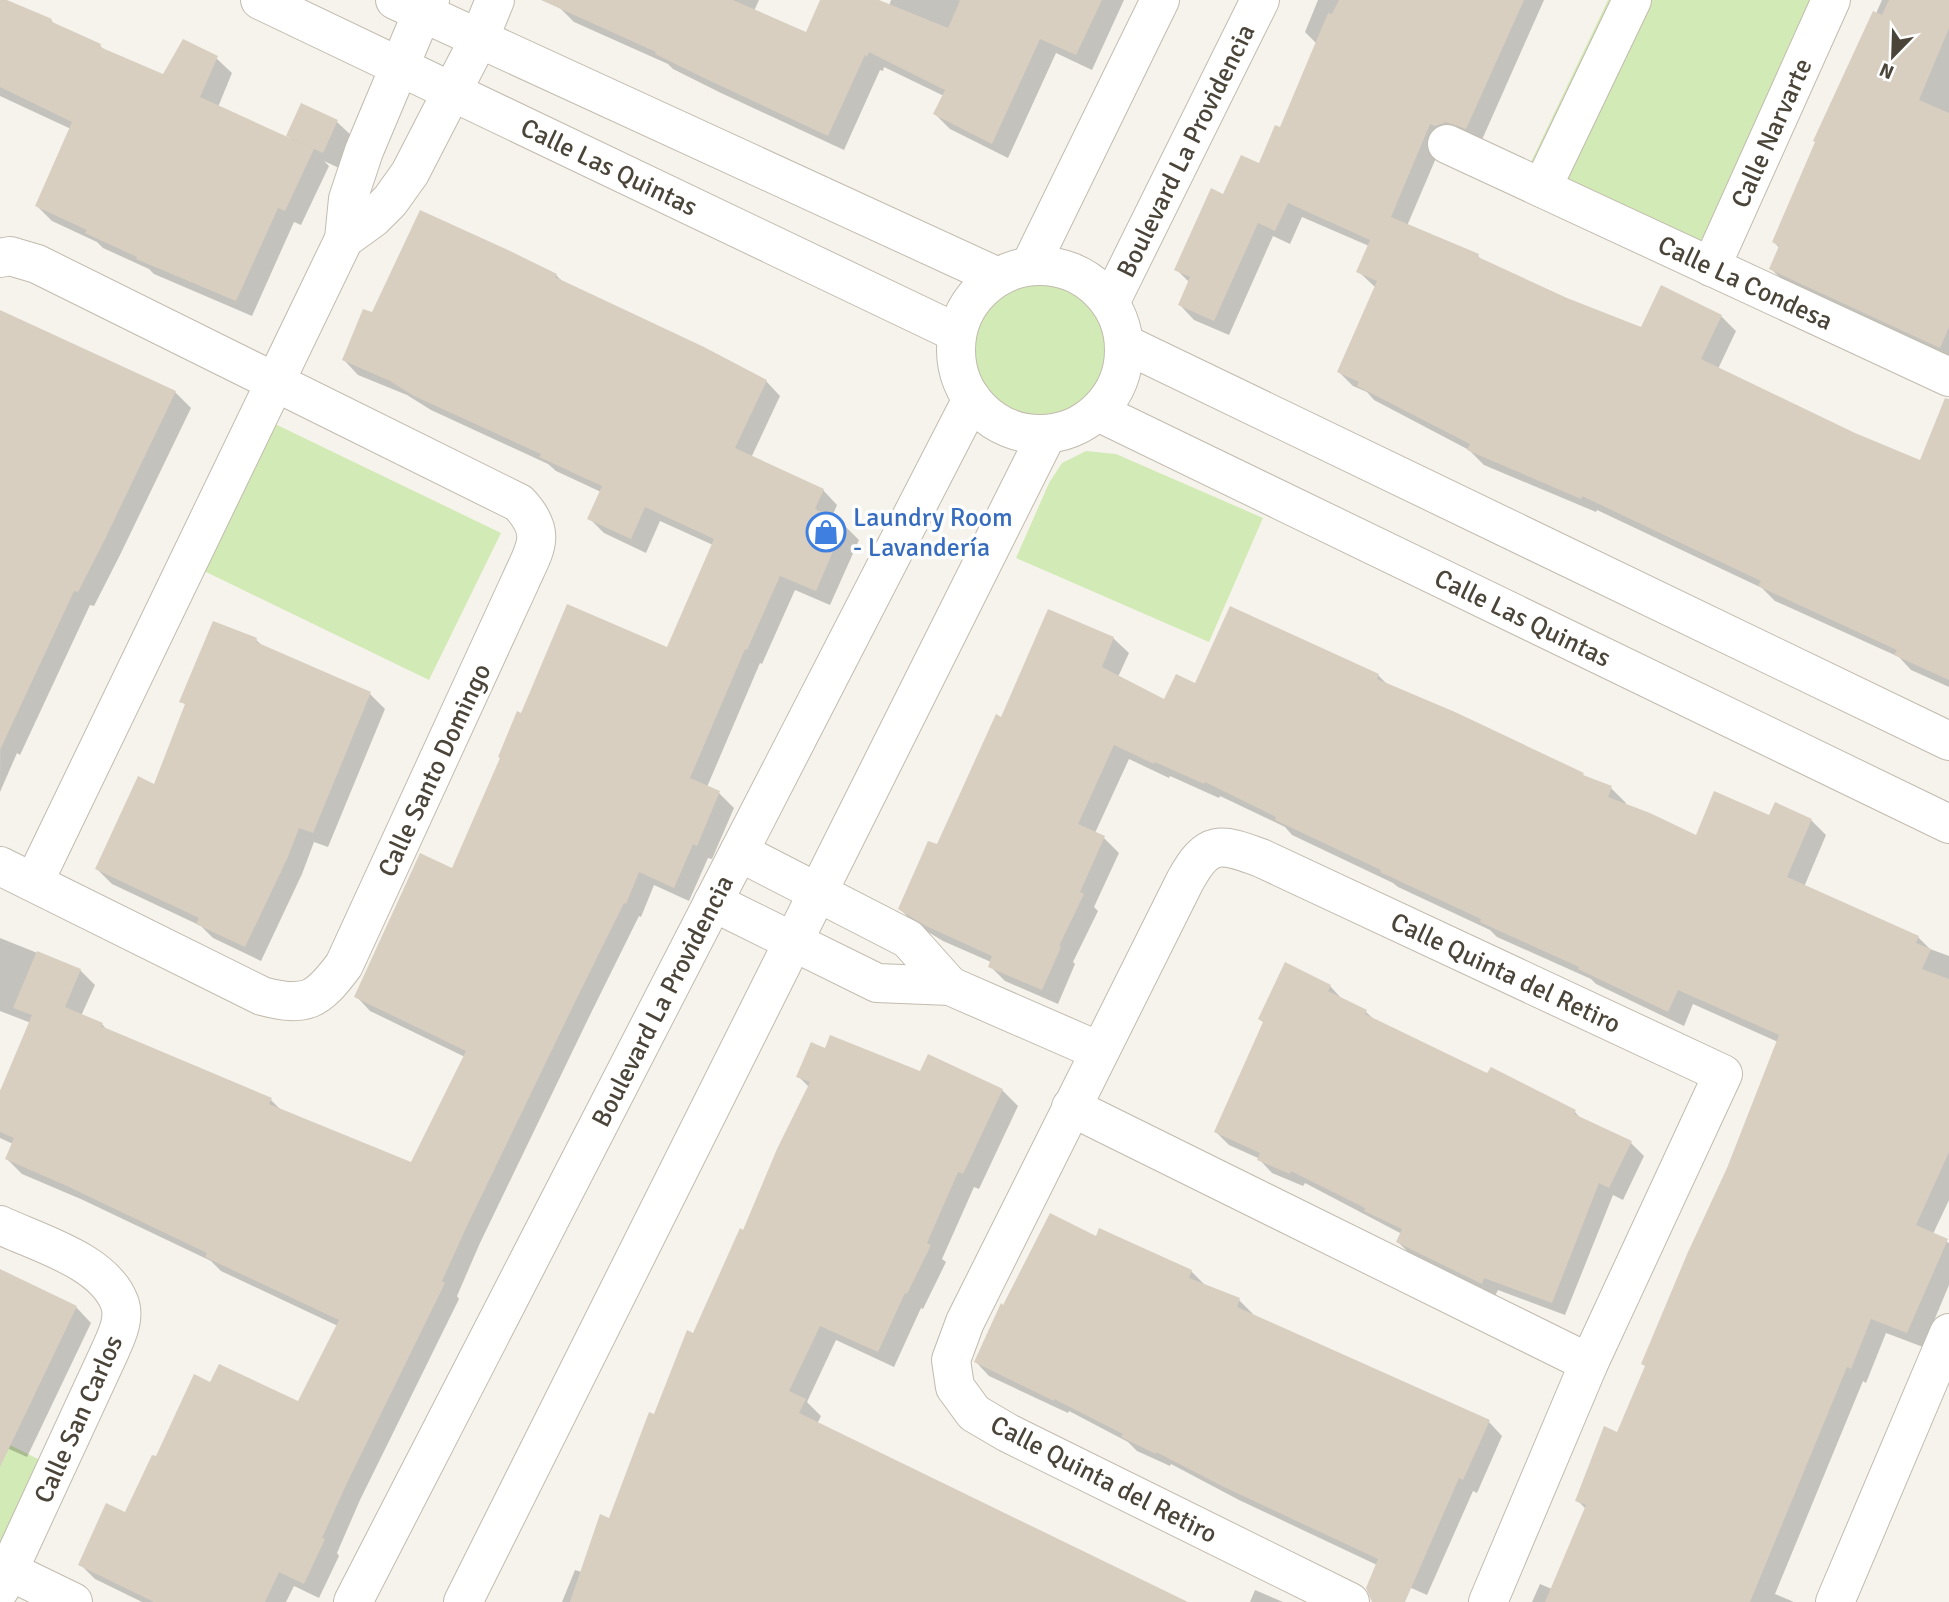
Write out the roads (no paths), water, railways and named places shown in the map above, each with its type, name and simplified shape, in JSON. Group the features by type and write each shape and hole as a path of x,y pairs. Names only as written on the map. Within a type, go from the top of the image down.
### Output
{"street":[{"name":"Calle Las Quintas","path":"260,0 957,333"},
{"path":"344,239 373,218 390,201 410,173 479,39 495,0"},
{"path":"1014,272 1160,0"},
{"name":"Boulevard La Providencia","path":"1110,303 1260,0"},
{"path":"1542,188 1632,0"},
{"name":"Calle Narvarte","path":"1711,267 1831,0"},
{"path":"34,882 344,239 348,199 364,151 400,66 416,4 479,39 1014,272"},
{"name":"Calle La Condesa","path":"1447,144 1949,377"},
{"name":"Calle Santo Domingo","path":"0,258 10,256 37,264 274,384 519,503 531,516 537,539 530,560 344,965 328,987 313,999 296,1002 262,996 0,866"},
{"path":"1061,268 1089,281 1110,303 1118,315 1125,344 1123,369 1114,393 1098,412 1083,424 1047,434 1018,432 992,420 972,399 961,378 956,356 957,333 965,310 980,291 1014,272 1061,268"},
{"path":"1125,344 1949,741"},
{"name":"Boulevard La Providencia","path":"353,1602 972,399"},
{"name":"Calle Las Quintas","path":"1098,412 1949,824"},
{"path":"463,1602 1047,434"},
{"name":"Calle Quinta del Retiro","path":"1350,1602 1008,1433 974,1413 955,1387 951,1360 965,1322 1196,860 1209,849 1230,847 1261,858 1723,1074 1589,1363 1488,1602"},
{"path":"739,852 908,939 950,986"},
{"path":"713,902 877,983 950,986 1100,1051"},
{"path":"1071,1107 1589,1363"},
{"name":"Calle San Carlos","path":"0,1226 90,1266 107,1282 120,1306 119,1329 5,1580"},
{"path":"1835,1602 1949,1333"},
{"path":"5,1580 74,1602"}],"place":[{"name":"Laundry Room - Lavandería","path":"826,532"}]}
